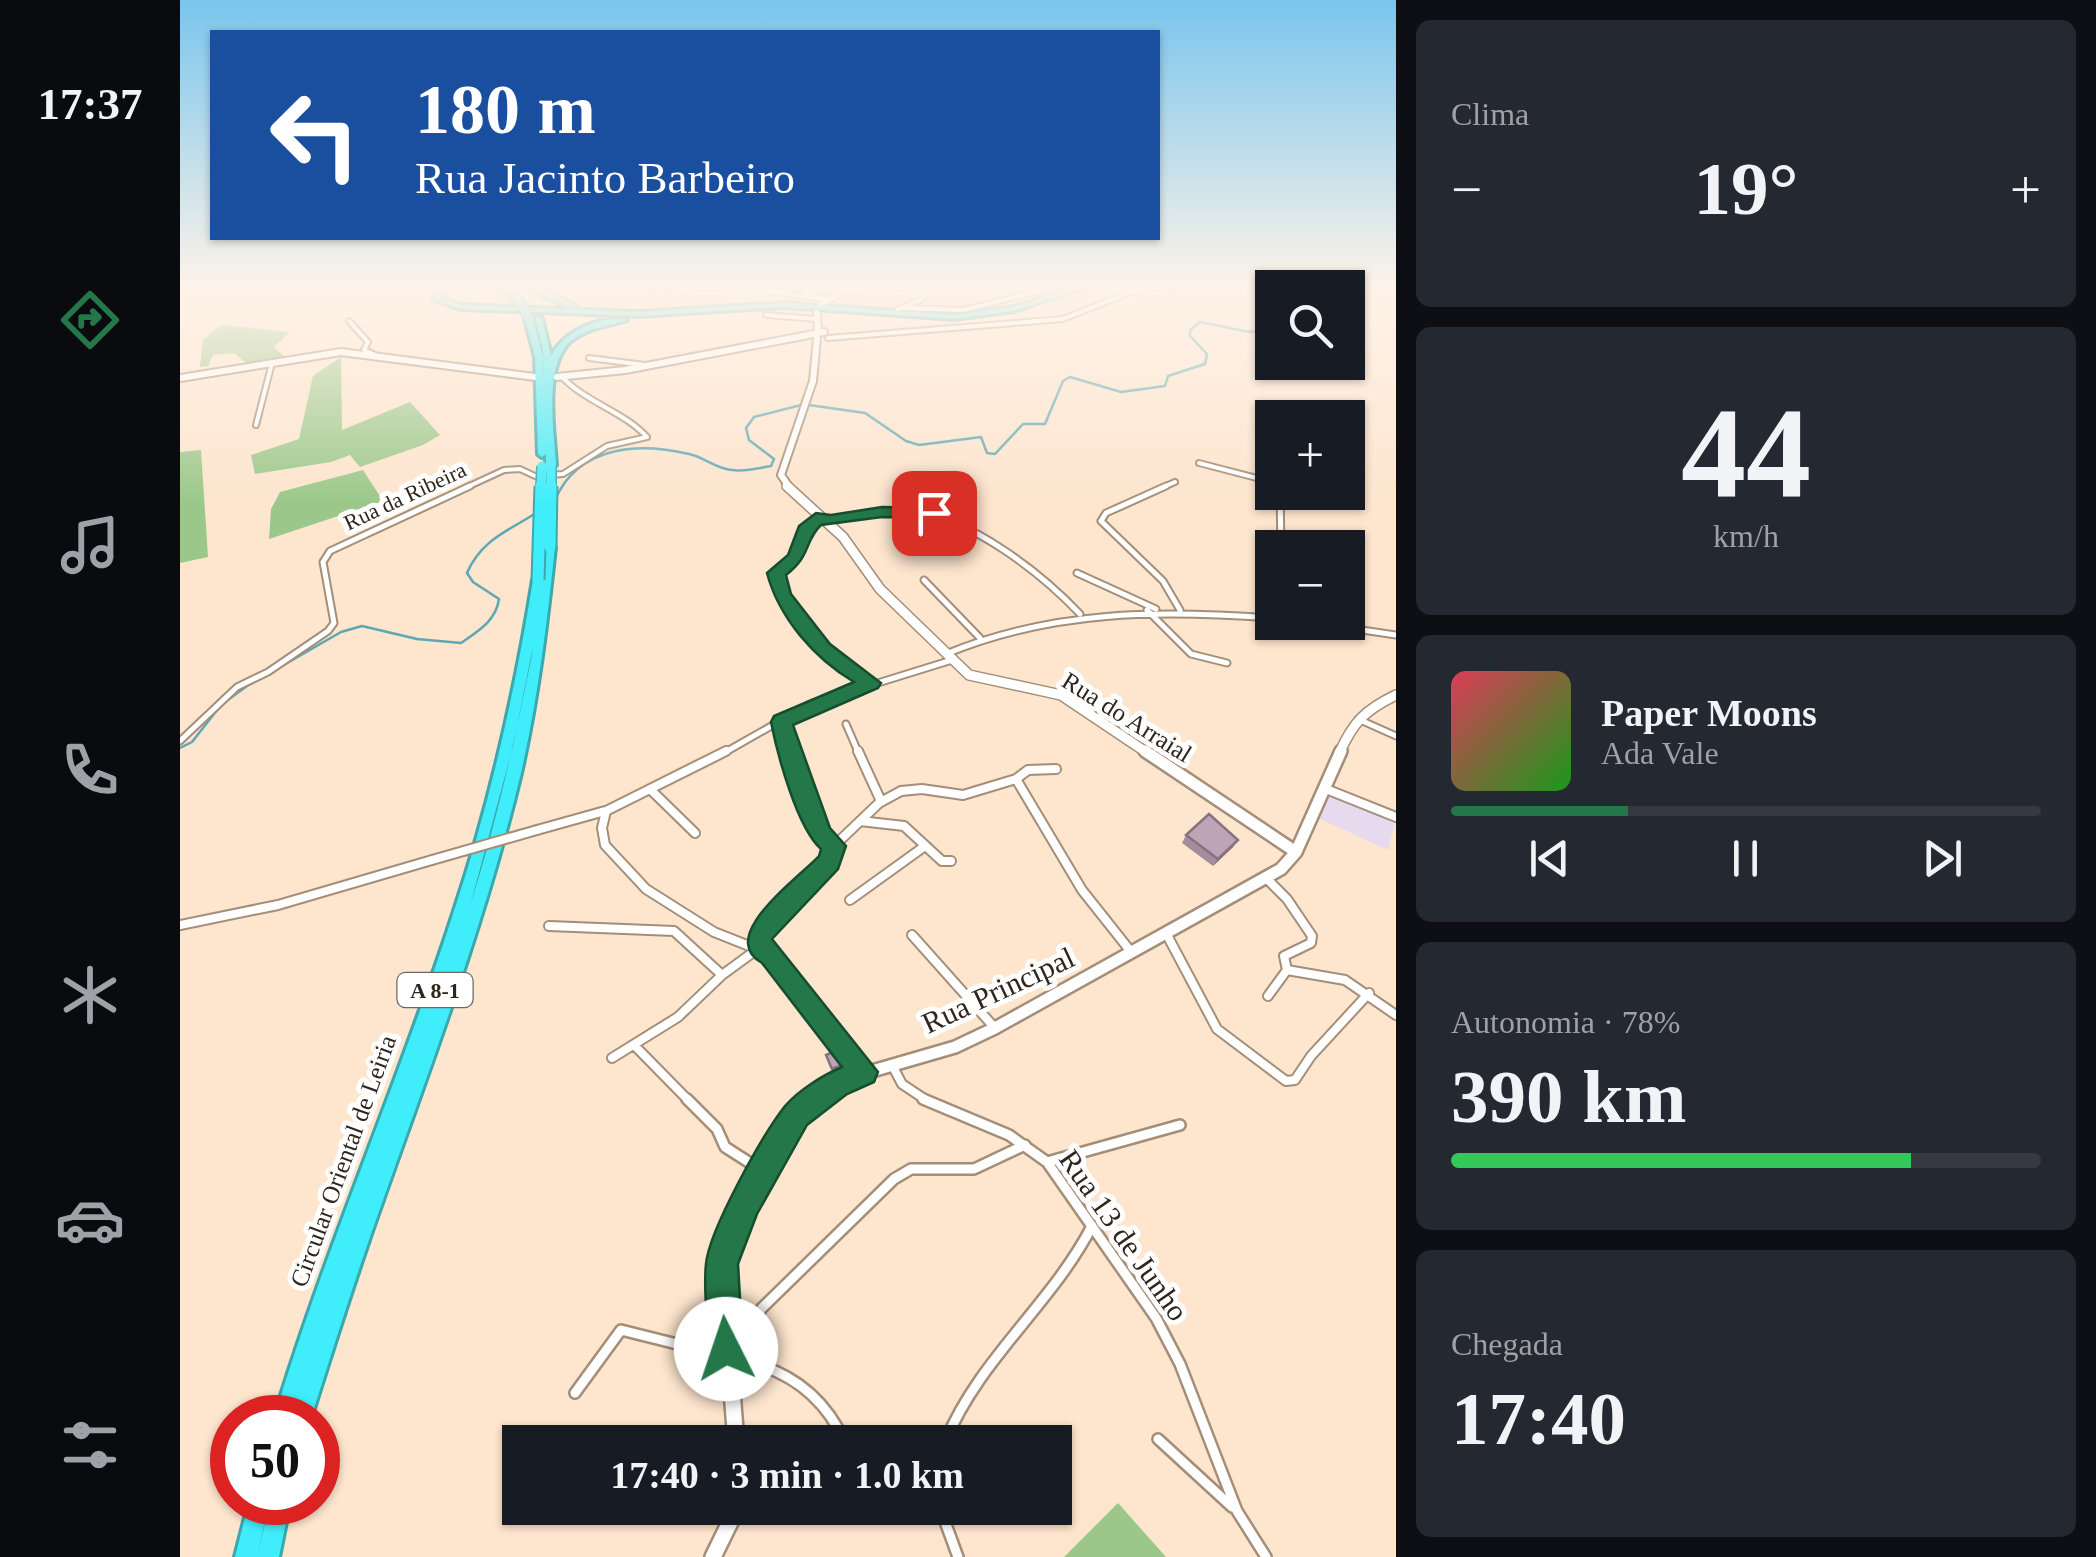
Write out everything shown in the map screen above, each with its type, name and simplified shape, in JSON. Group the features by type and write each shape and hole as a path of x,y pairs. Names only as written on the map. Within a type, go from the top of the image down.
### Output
{"highway":[{"name":"Circular Oriental de Leiria","path":"539,358 547,466"},
{"name":"Circular Oriental de Leiria","path":"310,1395 480,900 522,739 543,580 547,466 556,378 550,358"},
{"path":"556,378 557,358"},
{"name":"Circular Oriental de Leiria","path":"291,1395 323,1293 427,1012 478,856 543,580"},
{"path":"246,1557 254,1525"},
{"path":"268,1557 275,1525"}],"street":[{"path":"180,378 306,358"},
{"path":"394,358 535,377"},
{"path":"589,358 646,366"},
{"path":"556,378 690,358"},
{"name":"Rua do Arraial","path":"816,358 805,407 781,475 849,544 880,589 949,657 978,679 1061,695 1296,852"},
{"path":"256,425 272,364"},
{"name":"Rua da Ribeira","path":"180,740 227,695 268,672 334,623 323,562 330,551 504,470 520,469 535,476 563,474 607,446 647,437 624,417 588,401 556,378"},
{"path":"1200,463 1255,478"},
{"path":"1175,482 1106,513 1101,521 1122,545 1162,575 1180,610"},
{"path":"871,683 834,661 822,649 787,603 776,581 776,573 796,558 808,526 825,519 901,511 946,516 990,540 1081,615"},
{"path":"1077,572 1157,610"},
{"path":"924,580 980,638"},
{"path":"1146,610 1192,657 1207,664 1227,664"},
{"path":"180,924 278,906 606,810 782,722 871,683 949,657 980,638 1081,615 1180,610 1255,617"},
{"path":"1365,631 1396,636"},
{"path":"1357,718 1396,695"},
{"path":"1357,718 1396,736"},
{"name":"Rua Principal","path":"734,1425 721,1273 724,1254 762,1170 796,1115 837,1084 864,1072 955,1047 995,1028 1286,866 1357,718"},
{"path":"782,722 787,747 820,834 834,846"},
{"path":"846,724 880,799"},
{"path":"759,948 759,935 829,862 834,846 849,836 880,799 911,789 961,795 1016,778 1028,770 1056,770"},
{"path":"1016,778 1082,890 1132,954"},
{"path":"1324,788 1396,817"},
{"path":"650,790 694,833"},
{"path":"606,810 602,828 605,845 646,888 714,932 772,955 864,1072"},
{"path":"860,821 904,826 942,862 951,861"},
{"path":"850,900 925,846"},
{"path":"1267,879 1312,936 1312,943 1284,956 1287,970 1268,996"},
{"path":"549,926 674,932 722,975"},
{"path":"1166,935 1179,950 1204,1012 1286,1081 1296,1080 1311,1056 1369,993"},
{"path":"912,936 995,1028"},
{"path":"612,1058 678,1017 722,975 759,948"},
{"path":"1287,970 1328,974 1369,993 1396,1015"},
{"path":"634,1045 717,1129 725,1146 762,1170"},
{"name":"Rua 13 de Junho","path":"892,1065 902,1084 916,1096 1026,1145 1047,1162 1156,1318 1172,1348 1236,1512 1266,1557"},
{"path":"1047,1162 1180,1125"},
{"path":"726,1354 762,1308 894,1179 911,1169 974,1170 1026,1145"},
{"path":"953,1425 990,1364 1079,1256 1092,1225"},
{"path":"576,1393 621,1330 764,1366 812,1392 838,1425"},
{"path":"1158,1439 1236,1512"},
{"path":"713,1557 732,1525"},
{"path":"944,1525 958,1557"}],"shaded area":[{"path":"1331,792 1396,818 1388,850 1320,819"}],"green space":[{"path":"201,358 212,358 208,366 200,367"},
{"path":"239,358 277,358 248,365"},
{"path":"341,358 342,430 410,402 440,435 360,467 350,455 331,462 255,474 251,455 299,439 313,376"},
{"path":"201,450 208,557 180,563 180,452"},
{"path":"363,470 383,501 269,539 271,509 280,492"},
{"path":"1118,1503 1166,1557 1064,1557"}],"building":[{"path":"1209,814 1238,840 1218,859 1186,835"},
{"path":"840,1049 848,1062 832,1069 826,1055"}],"waterway":[{"path":"809,405 865,413 906,441 919,445 981,437 987,453 995,454 1023,424 1045,424 1063,381 1070,377 1121,392 1165,386 1168,376 1205,364 1206,358"},
{"path":"555,500 578,468 611,452 630,449 689,454 732,470 771,466 774,459 749,440 746,428 754,417 801,405"},
{"path":"180,748 192,742 221,705 247,686 341,632 362,626 417,639 461,643 490,619 499,599 473,582 467,573 473,562 496,537 536,513"}],"route":[{"path":"726,1349 721,1273 726,1244 762,1170 796,1115 837,1084 864,1072 772,955 759,948 759,935 829,862 834,846 820,834 787,747 782,722 792,714 871,683 834,661 822,649 782,595 776,573 796,558 808,526 822,516 828,521 882,512 934,513"}]}
